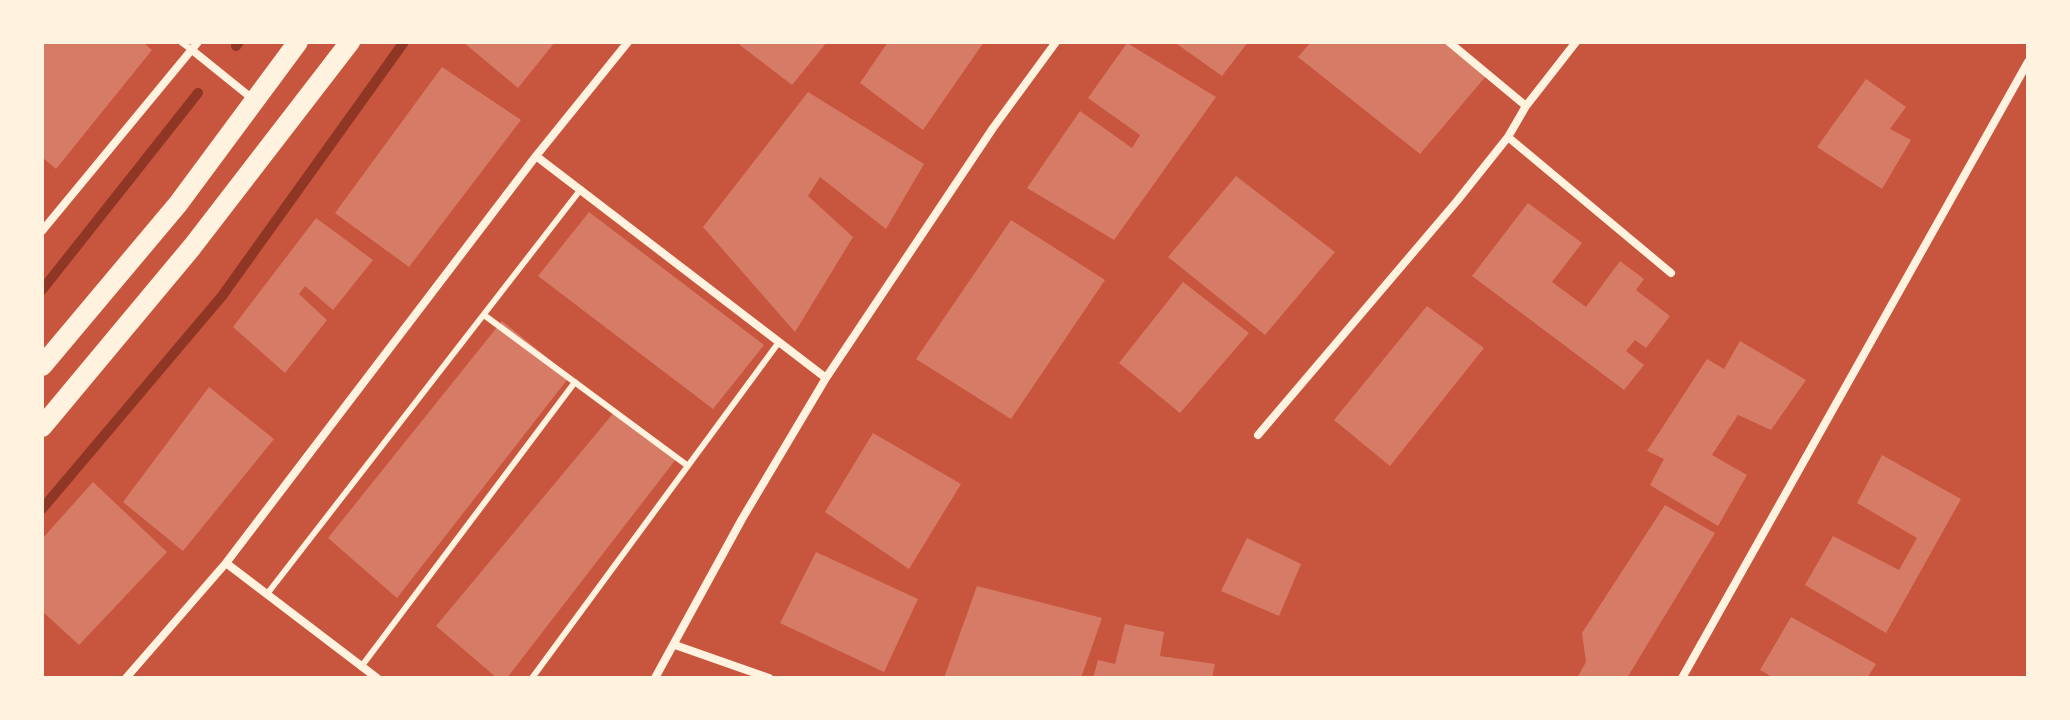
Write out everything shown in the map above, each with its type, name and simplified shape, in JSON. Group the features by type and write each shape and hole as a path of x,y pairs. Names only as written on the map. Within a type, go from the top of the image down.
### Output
{"main road":[{"path":"42,366 178,204 298,42"},
{"path":"42,427 192,247 350,42"}],"street":[{"path":"42,231 198,42"},
{"path":"126,678 226,563 536,156 628,42"},
{"path":"655,678 742,519 826,378 993,128 1056,42"},
{"path":"1449,42 1526,106"},
{"path":"1258,435 1457,201 1508,137 1526,106 1576,42"},
{"path":"192,50 255,100"},
{"path":"1682,678 2028,62"},
{"path":"1508,137 1671,273"},
{"path":"536,156 826,378"},
{"path":"226,563 377,678"},
{"path":"675,645 769,678"}],"lane":[{"path":"181,42 192,50"},
{"path":"267,594 581,189"},
{"path":"484,315 688,466"},
{"path":"532,678 779,342"},
{"path":"361,667 575,382"}],"building":[{"path":"42,42 143,42 152,50 56,169 42,157"},
{"path":"463,42 555,42 518,88"},
{"path":"736,42 827,42 792,85"},
{"path":"888,42 984,42 923,130 860,83"},
{"path":"1174,42 1248,42 1222,76"},
{"path":"1311,42 1443,42 1486,76 1420,154 1298,57"},
{"path":"1127,43 1216,97 1114,240 1027,188 1080,111 1132,148 1140,135 1088,98"},
{"path":"442,67 521,120 409,267 335,213"},
{"path":"1866,79 1906,107 1890,129 1911,140 1882,189 1817,147"},
{"path":"808,92 924,164 886,229 820,177 808,196 853,237 795,332 703,227"},
{"path":"1236,176 1335,252 1265,335 1168,257"},
{"path":"1528,203 1582,243 1552,282 1586,307 1620,261 1644,279 1636,290 1670,316 1646,348 1635,340 1626,351 1644,365 1624,390 1472,276"},
{"path":"589,212 764,345 713,409 538,276"},
{"path":"316,218 373,260 333,310 305,286 299,294 327,320 285,373 233,327"},
{"path":"1011,220 1105,280 1011,419 916,359"},
{"path":"1183,282 1249,333 1180,413 1119,363"},
{"path":"1427,306 1484,348 1390,466 1334,420"},
{"path":"502,321 570,376 397,598 328,538"},
{"path":"1740,341 1806,380 1771,430 1738,415 1712,455 1747,475 1718,526 1650,485 1664,459 1647,451 1707,359 1724,369"},
{"path":"209,387 274,439 183,551 123,502"},
{"path":"616,410 676,459 507,678 497,678 436,626"},
{"path":"873,433 961,484 909,569 825,512"},
{"path":"1882,455 1961,499 1886,633 1805,585 1833,536 1899,570 1917,538 1857,503"},
{"path":"93,482 167,552 79,645 42,611 42,539"},
{"path":"1665,505 1715,533 1627,678 1577,678 1586,662 1582,633"},
{"path":"1247,538 1301,564 1279,616 1221,591"},
{"path":"816,552 918,599 884,672 780,623"},
{"path":"977,586 1102,618 1081,678 944,678"},
{"path":"1791,617 1876,664 1867,678 1774,678 1760,670"},
{"path":"1125,624 1164,632 1160,656 1215,664 1212,678 1093,678 1098,660 1115,664"}],"waterway":[{"path":"236,46 239,42"},
{"path":"42,509 222,296 404,42"},
{"path":"42,290 198,93"}]}
